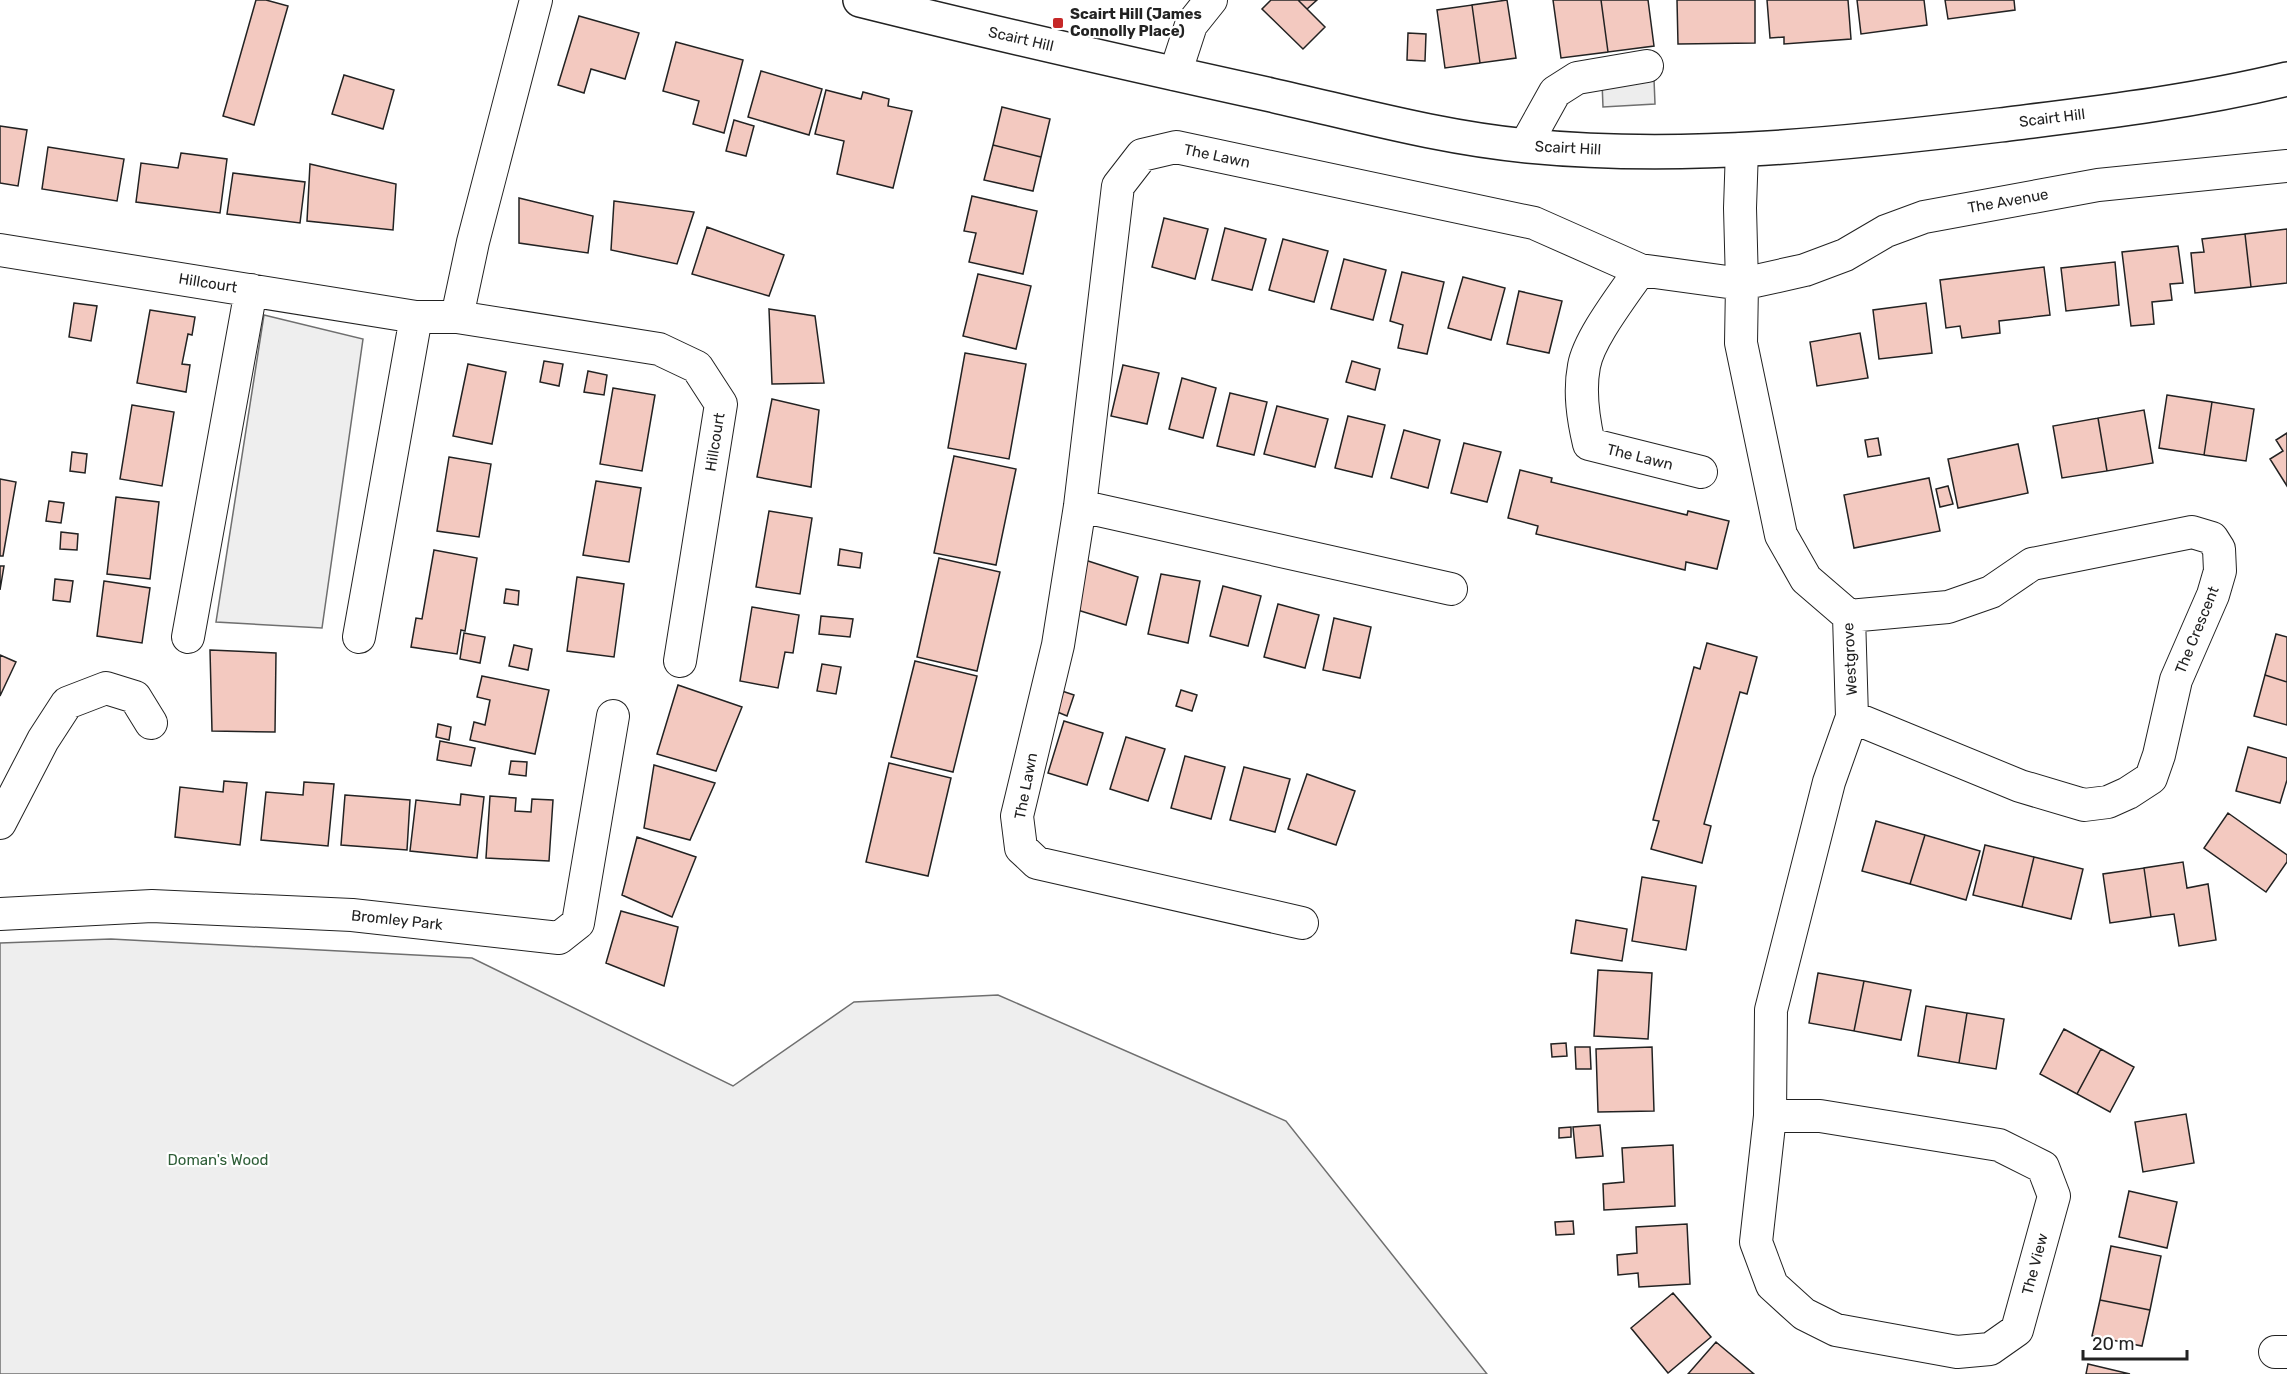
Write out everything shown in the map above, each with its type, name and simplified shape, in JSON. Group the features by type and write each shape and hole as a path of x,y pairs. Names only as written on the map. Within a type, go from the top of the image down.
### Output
{"street":[{"path":"457,317 473,242 536,0"},
{"name":"Scairt Hill","path":"860,0 960,26 1429,130 1525,146 1671,153 1919,135 2135,108 2234,92 2287,79"},
{"path":"1175,74 1191,25 1211,0"},
{"path":"1525,146 1555,92 1577,78 1647,66"},
{"name":"The Lawn","path":"1302,923 1037,863 1021,849 1017,816 1058,645 1080,506 1118,186 1142,154 1176,147 1534,224 1640,270 1742,285"},
{"name":"Westgrove","path":"1742,149 1741,343 1781,535 1806,579 1849,616 1852,717 1829,782 1771,1010 1770,1116"},
{"name":"The Avenue","path":"1742,285 1805,270 1845,255 1886,231 1924,217 2098,185 2287,166"},
{"name":"Hillcourt","path":"0,250 416,317 457,317 659,349 697,368 721,404 680,661"},
{"name":"The Lawn","path":"1640,270 1601,327 1584,364 1582,412 1589,444 1701,472"},
{"path":"188,637 251,290"},
{"path":"359,637 416,317"},
{"path":"1080,506 1451,590"},
{"name":"The Crescent","path":"1849,616 1948,608 1991,592 2032,564 2192,532 2212,538 2220,549 2220,571 2213,595 2176,680 2159,755 2151,777 2128,793 2108,802 2084,805 2020,786 1852,717"},
{"path":"0,823 43,740 67,703 106,688 135,697 151,723"},
{"name":"Bromley Park","path":"0,914 152,906 352,915 559,938 578,923 613,716"},
{"name":"The View","path":"1770,1116 1820,1116 1999,1145 2043,1167 2054,1196 2017,1330 1990,1349 1957,1353 1836,1330 1804,1314 1772,1285 1756,1242 1770,1116"}],"green space":[{"path":"264,315 363,339 322,628 216,622"},
{"name":"Doman's Wood","path":"111,939 472,958 733,1086 854,1002 998,995 1286,1121 1487,1374 0,1374 0,943"}],"shaded area":[{"path":"1654,79 1655,104 1603,107 1602,82"}],"building":[{"path":"256,0 266,0 288,6 254,125 223,116"},
{"path":"1271,0 1298,0 1325,27 1303,49 1262,9"},
{"path":"1298,0 1317,0 1307,9"},
{"path":"1507,0 1516,58 1480,63 1472,5"},
{"path":"1553,0 1601,0 1608,52 1561,58"},
{"path":"1601,0 1648,0 1654,46 1608,52"},
{"path":"1677,0 1755,0 1755,43 1678,44"},
{"path":"1767,0 1848,0 1851,39 1784,44 1784,37 1770,38"},
{"path":"1857,0 1924,0 1927,25 1861,34"},
{"path":"1945,0 2014,0 2015,10 1948,19"},
{"path":"1472,5 1480,63 1445,68 1437,10"},
{"path":"579,16 639,33 625,79 591,69 584,93 558,85"},
{"path":"1408,33 1426,34 1425,61 1407,60"},
{"path":"676,42 743,60 724,133 693,124 699,101 663,91"},
{"path":"761,71 822,89 809,135 748,117"},
{"path":"344,75 394,90 383,129 332,114"},
{"path":"826,90 861,99 863,92 889,99 888,106 912,111 893,188 837,174 844,141 815,134"},
{"path":"1002,107 1050,119 1041,157 993,145"},
{"path":"734,120 754,126 746,156 726,151"},
{"path":"0,126 27,130 18,186 0,183"},
{"path":"993,145 1041,157 1033,191 984,180"},
{"path":"48,147 124,159 117,201 42,189"},
{"path":"181,153 227,159 220,213 136,202 141,163 178,168"},
{"path":"310,164 396,184 393,230 307,221"},
{"path":"233,173 305,182 300,223 227,214"},
{"path":"972,196 1037,211 1023,274 969,262 976,233 964,231"},
{"path":"519,198 593,216 588,253 519,243"},
{"path":"614,201 694,212 677,264 611,250"},
{"path":"1164,218 1208,229 1195,279 1152,267"},
{"path":"707,227 784,255 769,296 692,274"},
{"path":"1225,228 1266,239 1252,290 1212,280"},
{"path":"2287,229 2287,283 2251,287 2245,234"},
{"path":"2245,234 2251,287 2195,293 2191,253 2204,252 2202,239"},
{"path":"1283,239 1328,251 1314,302 1269,290"},
{"path":"2178,246 2183,283 2170,284 2172,300 2152,302 2154,324 2131,326 2122,252"},
{"path":"1344,259 1386,270 1373,320 1331,309"},
{"path":"2115,262 2119,305 2066,311 2061,268"},
{"path":"2044,267 2050,315 1999,321 2000,333 1962,338 1960,326 1946,328 1940,280"},
{"path":"1402,272 1444,282 1427,354 1398,348 1403,325 1390,321"},
{"path":"978,274 1031,286 1016,349 963,336"},
{"path":"1463,277 1505,288 1491,340 1448,328"},
{"path":"1519,291 1562,301 1549,353 1507,344"},
{"path":"74,303 97,306 91,341 69,337"},
{"path":"1926,303 1932,353 1879,359 1873,310"},
{"path":"769,309 815,316 824,383 772,384"},
{"path":"150,310 195,317 192,335 188,334 182,364 190,365 186,392 137,383"},
{"path":"1860,333 1868,378 1817,386 1810,342"},
{"path":"965,353 1026,364 1009,459 948,448"},
{"path":"544,361 563,364 559,386 540,382"},
{"path":"1352,361 1380,369 1375,390 1346,382"},
{"path":"468,364 506,372 492,444 453,436"},
{"path":"1123,365 1159,373 1147,424 1111,416"},
{"path":"588,371 607,375 604,395 584,392"},
{"path":"1182,378 1216,388 1203,438 1169,429"},
{"path":"613,388 655,395 642,471 600,464"},
{"path":"1230,393 1267,402 1254,455 1217,446"},
{"path":"2167,395 2212,402 2204,455 2159,448"},
{"path":"772,399 819,410 811,487 757,477"},
{"path":"2212,402 2254,409 2246,461 2204,455"},
{"path":"132,405 174,412 162,486 120,479"},
{"path":"1277,406 1328,419 1315,467 1264,454"},
{"path":"2144,410 2153,463 2107,471 2098,418"},
{"path":"1348,416 1385,425 1372,477 1335,468"},
{"path":"2098,418 2107,471 2062,478 2053,426"},
{"path":"1404,430 1440,440 1428,488 1391,478"},
{"path":"2287,433 2287,486 2270,459 2283,451 2276,440"},
{"path":"1878,438 1881,455 1868,457 1865,440"},
{"path":"1464,443 1501,452 1487,502 1451,493"},
{"path":"2018,444 2028,493 1958,508 1948,459"},
{"path":"72,452 87,454 85,473 70,471"},
{"path":"954,456 1016,469 996,565 934,553"},
{"path":"449,457 491,464 479,537 437,531"},
{"path":"1520,470 1552,478 1551,482 1687,515 1688,511 1729,521 1717,569 1686,562 1685,570 1536,534 1538,526 1508,518"},
{"path":"1929,478 1940,531 1854,548 1844,495"},
{"path":"0,479 16,482 3,556 0,556"},
{"path":"596,481 641,488 629,562 583,555"},
{"path":"1948,486 1953,504 1940,507 1936,489"},
{"path":"116,497 159,502 150,579 107,574"},
{"path":"49,501 64,503 61,523 46,521"},
{"path":"769,511 812,518 800,594 756,587"},
{"path":"61,532 78,534 77,550 60,549"},
{"path":"840,549 862,553 860,568 838,565"},
{"path":"434,550 477,558 465,631 461,630 457,654 411,647 416,618 422,619"},
{"path":"939,558 1000,572 977,671 917,657"},
{"path":"1085,560 1138,577 1126,625 1071,608"},
{"path":"0,566 4,566 0,590"},
{"path":"1161,574 1200,581 1188,643 1148,634"},
{"path":"577,577 624,584 614,657 567,651"},
{"path":"55,579 73,581 70,602 53,600"},
{"path":"104,581 150,588 142,643 97,636"},
{"path":"1223,586 1261,596 1248,646 1210,636"},
{"path":"506,589 519,591 518,605 504,603"},
{"path":"1278,604 1319,615 1305,668 1264,657"},
{"path":"752,607 799,615 793,653 785,652 778,688 740,681"},
{"path":"821,616 853,619 850,637 819,634"},
{"path":"1334,618 1371,627 1360,678 1323,670"},
{"path":"464,633 485,637 480,663 460,659"},
{"path":"2276,634 2287,637 2287,682 2265,675"},
{"path":"1707,643 1757,657 1747,694 1740,692 1704,824 1711,826 1702,863 1651,849 1659,821 1653,820 1694,667 1700,669"},
{"path":"514,645 532,649 528,670 509,666"},
{"path":"210,650 276,653 275,732 212,731"},
{"path":"0,655 16,662 0,696"},
{"path":"915,661 977,676 953,772 891,757"},
{"path":"822,664 841,667 836,694 817,691"},
{"path":"2265,675 2287,682 2287,725 2254,716"},
{"path":"482,676 549,690 535,754 470,740 474,722 485,725 490,700 477,697"},
{"path":"678,685 742,707 716,771 657,754"},
{"path":"1181,690 1197,695 1192,711 1176,706"},
{"path":"1062,691 1074,695 1067,716 1055,711"},
{"path":"1064,721 1103,733 1087,785 1048,773"},
{"path":"438,724 451,727 449,740 436,737"},
{"path":"1126,737 1165,749 1148,801 1110,789"},
{"path":"440,741 475,748 471,766 437,760"},
{"path":"2248,747 2287,758 2287,780 2280,803 2236,791"},
{"path":"1185,756 1225,767 1211,819 1171,808"},
{"path":"511,761 527,762 526,776 509,774"},
{"path":"889,763 951,778 928,876 866,862"},
{"path":"654,765 715,783 690,840 644,828"},
{"path":"1244,767 1290,779 1275,832 1230,820"},
{"path":"1307,774 1355,791 1336,845 1288,829"},
{"path":"224,781 247,783 240,845 175,837 180,787 223,792"},
{"path":"304,782 334,784 328,846 261,840 266,792 303,795"},
{"path":"461,794 484,797 477,858 410,851 416,800 460,805"},
{"path":"345,795 410,800 407,850 341,845"},
{"path":"490,796 516,798 515,811 531,812 532,799 553,800 549,861 486,858"},
{"path":"2228,813 2287,855 2287,862 2266,892 2204,848"},
{"path":"1876,821 1925,835 1910,884 1862,871"},
{"path":"1925,835 1980,851 1966,900 1910,884"},
{"path":"637,837 696,857 672,917 622,895"},
{"path":"1985,845 2034,857 2022,907 1973,895"},
{"path":"2034,857 2083,869 2071,919 2022,907"},
{"path":"2183,862 2187,888 2208,884 2216,940 2179,946 2174,914 2151,917 2144,868"},
{"path":"2144,868 2151,917 2110,923 2103,874"},
{"path":"1642,877 1696,886 1686,950 1632,941"},
{"path":"621,911 678,927 664,986 606,963"},
{"path":"1576,920 1627,929 1622,961 1571,953"},
{"path":"1598,970 1652,973 1648,1039 1594,1036"},
{"path":"1818,973 1864,981 1854,1031 1809,1023"},
{"path":"1864,981 1911,990 1901,1040 1854,1031"},
{"path":"1926,1006 1967,1013 1959,1063 1918,1056"},
{"path":"1967,1013 2004,1019 1996,1069 1959,1063"},
{"path":"2064,1029 2101,1049 2077,1094 2040,1074"},
{"path":"1566,1043 1567,1056 1552,1057 1551,1044"},
{"path":"1575,1047 1590,1047 1591,1069 1576,1069"},
{"path":"1652,1047 1654,1111 1598,1112 1596,1049"},
{"path":"2101,1049 2134,1067 2110,1112 2077,1094"},
{"path":"2186,1114 2194,1163 2143,1172 2135,1122"},
{"path":"1600,1125 1603,1156 1576,1158 1573,1127"},
{"path":"1571,1127 1571,1137 1559,1138 1559,1128"},
{"path":"1673,1145 1675,1206 1604,1210 1603,1184 1624,1182 1622,1148"},
{"path":"2129,1191 2177,1202 2167,1248 2119,1237"},
{"path":"1573,1221 1574,1234 1556,1235 1555,1222"},
{"path":"1687,1224 1690,1284 1639,1287 1638,1273 1618,1275 1617,1255 1637,1253 1636,1227"},
{"path":"2111,1246 2161,1256 2150,1310 2100,1300"},
{"path":"1673,1293 1711,1337 1668,1373 1631,1328"},
{"path":"2100,1300 2150,1310 2142,1346 2092,1336"},
{"path":"1716,1342 1754,1374 1688,1374"},
{"path":"2088,1364 2130,1374 2086,1374"}],"place":[{"name":"Scairt Hill (James Connolly Place)","path":"1058,23"}]}
